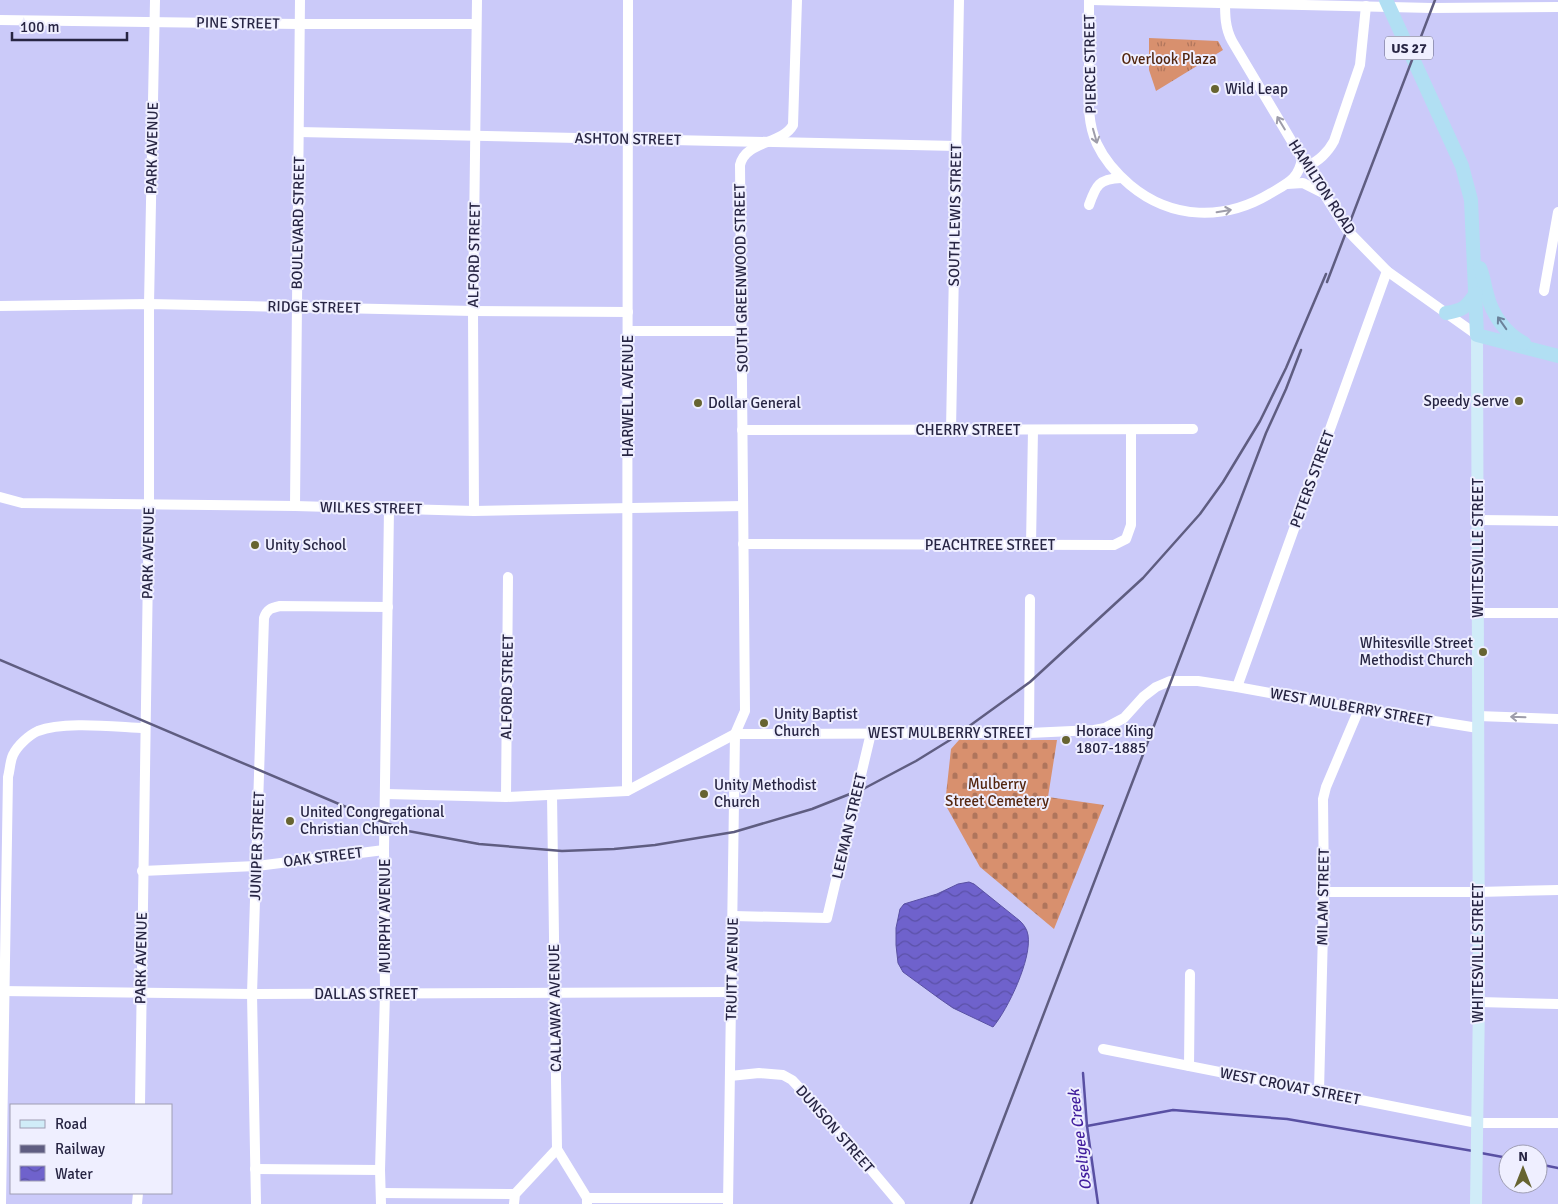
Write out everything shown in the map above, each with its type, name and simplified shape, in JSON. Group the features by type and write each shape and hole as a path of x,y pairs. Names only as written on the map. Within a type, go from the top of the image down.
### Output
{"highway":[{"name":"WHITESVILLE STREET","path":"1386,0 1462,166 1471,194 1478,335"},
{"path":"1474,252 1485,281 1487,294 1502,325 1509,334 1541,351"},
{"path":"1446,313 1465,308 1476,293"},
{"name":"HAMILTON ROAD","path":"1478,335 1558,356"}],"main road":[{"name":"WHITESVILLE STREET","path":"1476,1204 1478,1002 1478,335"}],"street":[{"name":"PARK AVENUE","path":"140,1104 142,871 149,504 149,304 155,0"},
{"name":"BOULEVARD STREET","path":"295,506 300,0"},
{"name":"ALFORD STREET","path":"474,510 473,310 476,0"},
{"name":"HARWELL AVENUE","path":"627,791 628,0"},
{"name":"SOUTH GREENWOOD STREET","path":"736,734 745,712 740,165 742,159 748,153 788,132 793,125 797,0"},
{"name":"SOUTH LEWIS STREET","path":"951,430 959,0"},
{"path":"1090,0 1337,3 1432,8 1558,7"},
{"name":"PIERCE STREET","path":"1090,0 1089,99 1092,125 1096,142 1121,178 1157,202 1172,208 1206,213 1244,206 1286,184"},
{"name":"HAMILTON ROAD","path":"1226,2 1227,32 1264,97 1346,230 1387,271 1478,335"},
{"path":"1286,184 1297,175 1304,163 1321,159 1329,151 1334,141 1360,65 1366,6"},
{"name":"PINE STREET","path":"0,20 476,24"},
{"name":"ASHTON STREET","path":"299,132 957,146"},
{"path":"1090,205 1100,182 1107,179 1121,178"},
{"path":"1286,184 1303,183 1318,189 1324,195"},
{"path":"1544,291 1558,212"},
{"name":"PETERS STREET","path":"1237,687 1387,271"},
{"name":"RIDGE STREET","path":"0,306 149,304 628,312"},
{"path":"628,331 741,330"},
{"name":"CHERRY STREET","path":"742,430 1193,429"},
{"path":"1031,545 1033,430"},
{"name":"PEACHTREE STREET","path":"743,544 1114,545 1126,539 1131,525 1131,430"},
{"name":"WILKES STREET","path":"0,497 22,503 389,509 474,510 743,506"},
{"name":"MURPHY AVENUE","path":"381,1204 380,1170 385,993 384,850 389,509"},
{"path":"1478,520 1558,521"},
{"name":"ALFORD STREET","path":"506,797 508,577"},
{"path":"1029,733 1030,599"},
{"name":"JUNIPER STREET","path":"256,1204 252,994 264,618 266,612 272,608 290,605 388,607"},
{"path":"1478,612 1558,613"},
{"name":"WEST MULBERRY STREET","path":"386,794 506,797 627,791 736,734 1029,733 1094,730 1105,728 1124,718 1143,697 1156,687 1170,681 1198,681 1359,709 1478,722 1558,719"},
{"name":"MILAM STREET","path":"1319,1092 1324,892 1323,799 1326,787 1359,709"},
{"path":"1,1204 7,1165 2,991 8,777 13,755 23,742 37,732 52,728 81,726 145,728"},
{"name":"LEEMAN STREET","path":"733,916 827,918 871,733"},
{"name":"TRUITT AVENUE","path":"728,1201 736,734"},
{"name":"CALLAWAY AVENUE","path":"552,795 557,1149"},
{"name":"OAK STREET","path":"142,871 257,866 384,850"},
{"path":"1324,892 1558,890"},
{"path":"1189,1066 1190,974"},
{"name":"DALLAS STREET","path":"2,991 252,994 732,992"},
{"path":"1478,1002 1558,1004"},
{"name":"WEST CROVAT STREET","path":"1103,1049 1477,1123 1558,1124"},
{"name":"DUNSON STREET","path":"730,1076 760,1073 783,1075 792,1080 826,1116 900,1204"},
{"path":"381,1193 514,1199 557,1149 587,1201 728,1201"},
{"path":"255,1169 380,1170"}],"green space":[{"name":"Overlook Plaza","path":"1149,38 1218,41 1223,50 1156,91 1149,70"},
{"name":"Mulberry Street Cemetery","path":"959,740 1057,740 1048,797 1104,805 1054,929 980,867 945,804 951,749"}],"water":[{"path":"969,882 1020,921 1028,935 1023,970 1012,996 993,1027 953,1008 903,972 898,963 896,928 900,909 904,904 937,894 958,884"}],"waterway":[{"name":"Oseligee Creek","path":"1083,1073 1087,1126 1098,1204"},
{"path":"1087,1126 1173,1110 1287,1119 1473,1151"},
{"path":"1481,1153 1498,1156"},
{"path":"1548,1166 1558,1168"}],"railway":[{"path":"1327,282 1435,0"},
{"path":"0,660 372,818 408,831 479,844 562,851 655,845 734,832 812,809 865,788 916,761 950,740 1030,682 1143,578 1200,514 1223,482 1260,421 1286,368 1326,274"},
{"path":"971,1204 1266,433 1301,350"}],"place":[{"name":"Wild Leap","path":"1215,89"},
{"name":"Speedy Serve","path":"1519,401"},
{"name":"Dollar General","path":"698,403"},
{"name":"Unity School","path":"255,545"},
{"name":"Whitesville Street Methodist Church","path":"1483,652"},
{"name":"Unity Baptist Church","path":"764,723"},
{"name":"Horace King 1807-1885","path":"1066,740"},
{"name":"Unity Methodist Church","path":"704,794"},
{"name":"United Congregational Christian Church","path":"290,821"}]}
